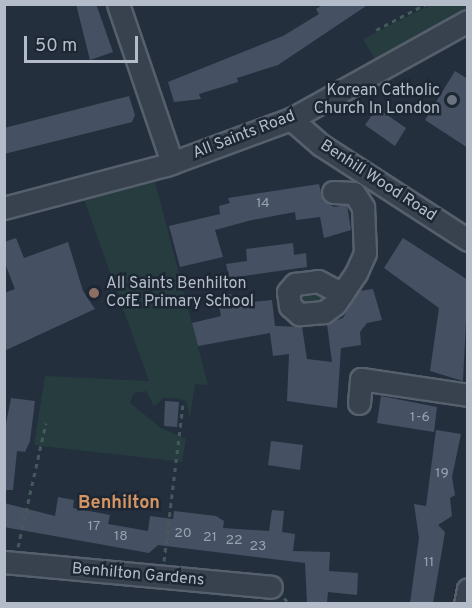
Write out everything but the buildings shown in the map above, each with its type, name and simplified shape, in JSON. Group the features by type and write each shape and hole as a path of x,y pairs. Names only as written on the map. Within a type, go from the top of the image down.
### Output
{"street":[{"path":"118,4 172,163"},
{"name":"All Saints Road","path":"4,208 172,163 291,119 468,21"},
{"name":"Benhill Wood Road","path":"291,119 365,174 468,240"},
{"path":"342,294 364,253 363,207 344,192 365,174"},
{"path":"359,403 361,379 468,395"},
{"name":"Benhilton Gardens","path":"10,562 271,587"},
{"path":"465,603 468,589"}],"path":[{"path":"376,30 426,4"},
{"path":"162,577 183,405"},
{"path":"10,562 46,423"}],"green space":[{"path":"431,5 467,5 467,17 380,68 363,39"},
{"path":"153,174 208,385 195,384 190,418 186,401 177,398 164,398 154,406 146,391 134,393 130,403 161,428 186,439 182,462 34,445 45,376 149,381 82,194"},
{"path":"317,285 336,296 300,310 297,289"}],"place":[{"name":"Korean Catholic Church In London","path":"452,100"},
{"name":"All Saints Benhilton CofE Primary School","path":"94,293"}],"district":[{"name":"Benhilton","path":"119,504"}]}
